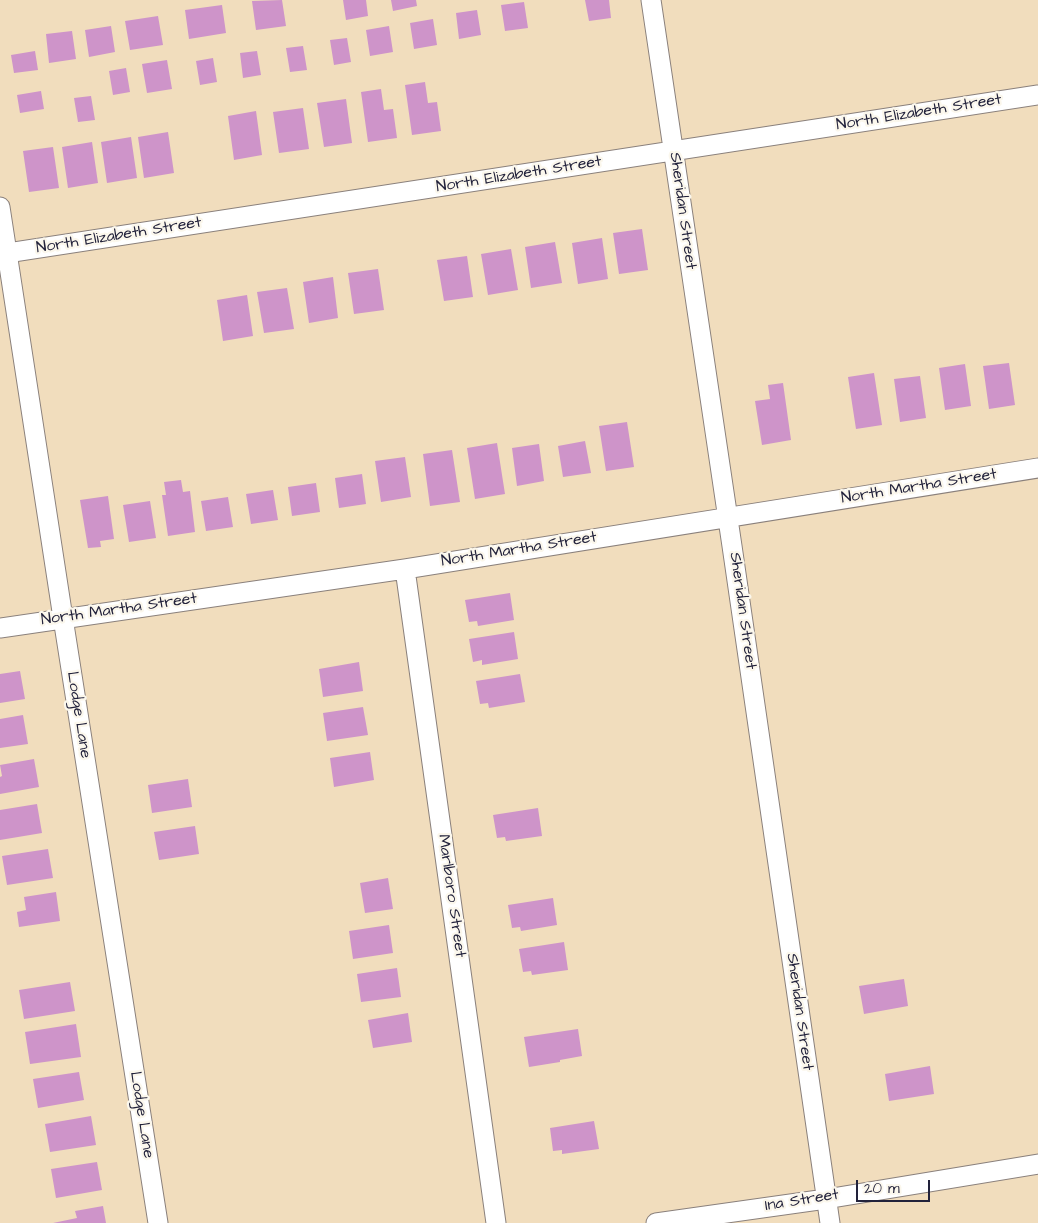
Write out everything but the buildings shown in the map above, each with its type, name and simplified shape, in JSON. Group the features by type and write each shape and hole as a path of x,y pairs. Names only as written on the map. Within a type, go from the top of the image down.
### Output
{"street":[{"name":"Sheridan Street","path":"651,0 830,1223"},
{"name":"North Elizabeth Street","path":"4,253 1038,94"},
{"name":"Lodge Lane","path":"0,207 4,253 158,1223"},
{"name":"North Martha Street","path":"0,628 405,569 727,516 1038,468"},
{"name":"Marlboro Street","path":"405,569 496,1223"},
{"name":"Ina Street","path":"656,1223 826,1199 1038,1164"}]}
